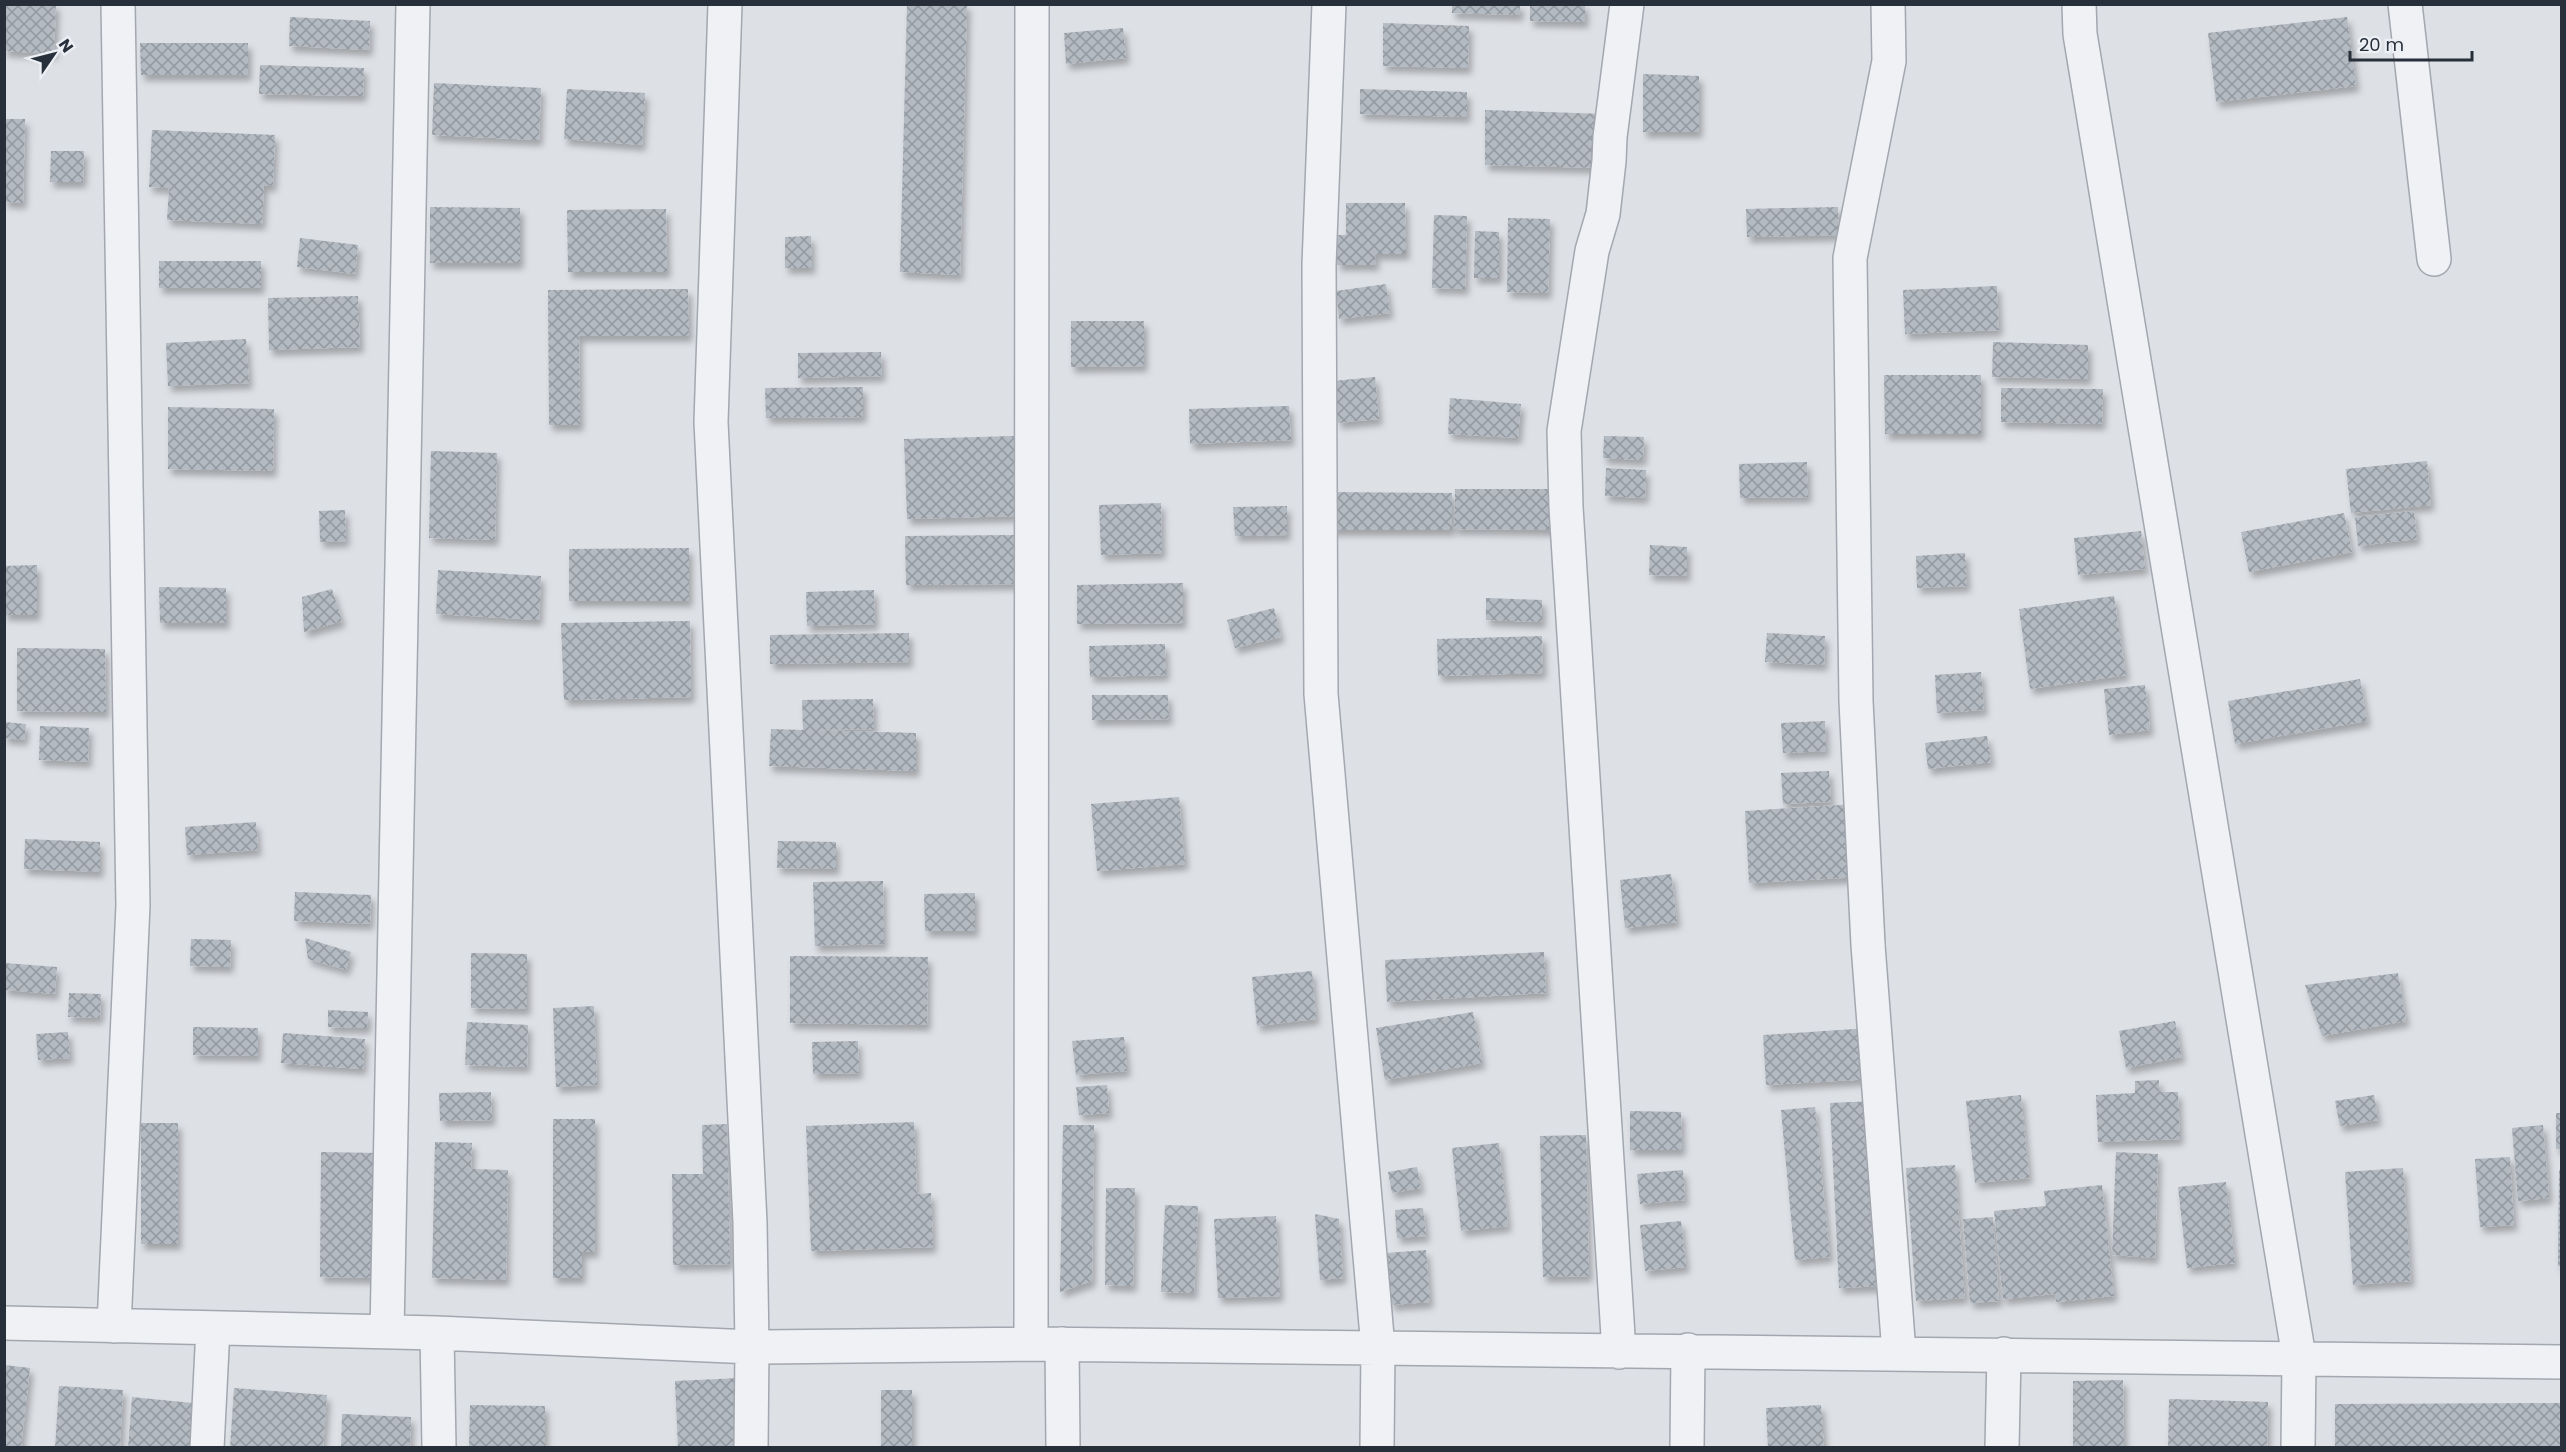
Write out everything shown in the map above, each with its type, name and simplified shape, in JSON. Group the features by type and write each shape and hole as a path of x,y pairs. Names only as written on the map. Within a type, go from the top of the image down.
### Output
{"street":[{"path":"114,1326 133,905 118,4"},
{"path":"387,1332 413,4"},
{"path":"724,4 711,422 750,1222 751,1448"},
{"path":"1032,4 1046,1344 1063,1448"},
{"path":"1329,4 1319,265 1321,694 1378,1348 1377,1448"},
{"path":"1619,1352 1566,507 1564,431 1592,251 1603,214 1627,4"},
{"path":"1888,4 1889,61 1850,258 1856,701 1868,945 1899,1353"},
{"path":"2079,4 2080,34 2299,1357 2298,1448"},
{"path":"2405,4 2434,260"},
{"path":"4,1323 437,1333 752,1347 1046,1344 1619,1352 1688,1350 2299,1357 2562,1362"},
{"path":"207,1448 213,1328"},
{"path":"437,1333 439,1448"},
{"path":"1687,1448 1688,1350"},
{"path":"2002,1448 2004,1354"}],"building":[{"path":"4,4 56,4 54,54 4,51"},
{"path":"907,4 967,4 960,275 900,272"},
{"path":"1452,4 1520,4 1520,15 1452,13"},
{"path":"1530,4 1585,4 1585,22 1530,21"},
{"path":"290,17 370,21 369,50 289,46"},
{"path":"2347,17 2356,86 2216,102 2208,33"},
{"path":"1383,23 1469,26 1468,68 1383,66"},
{"path":"1123,28 1126,58 1066,64 1064,33"},
{"path":"140,43 248,43 248,75 141,75"},
{"path":"260,65 364,68 363,96 259,94"},
{"path":"1643,74 1699,76 1699,132 1643,132"},
{"path":"434,83 541,88 539,140 432,135"},
{"path":"567,89 645,93 642,145 564,139"},
{"path":"1360,89 1467,92 1467,117 1360,114"},
{"path":"1485,110 1604,114 1603,168 1485,165"},
{"path":"4,119 25,119 23,203 4,202"},
{"path":"152,130 275,135 273,186 264,185 262,224 167,220 169,188 149,187"},
{"path":"51,151 84,151 83,182 50,182"},
{"path":"1346,203 1405,203 1406,254 1375,254 1376,265 1337,265 1337,235 1346,235"},
{"path":"430,207 520,208 520,263 430,263"},
{"path":"1838,207 1839,235 1747,237 1746,209"},
{"path":"666,209 667,272 568,272 567,210"},
{"path":"1434,215 1467,216 1465,289 1432,288"},
{"path":"1508,218 1550,219 1548,293 1507,292"},
{"path":"1475,231 1499,232 1499,278 1474,278"},
{"path":"811,236 812,268 785,268 785,237"},
{"path":"300,238 358,245 355,274 297,267"},
{"path":"159,261 261,261 261,288 159,288"},
{"path":"1386,284 1390,313 1339,319 1336,291"},
{"path":"1997,286 1999,330 1905,334 1903,290"},
{"path":"688,289 689,336 579,336 580,425 549,425 548,290"},
{"path":"358,296 360,347 269,350 268,298"},
{"path":"1071,321 1144,321 1144,366 1071,367"},
{"path":"246,339 249,383 168,386 166,343"},
{"path":"1993,342 2088,345 2088,379 1992,377"},
{"path":"881,352 882,376 798,378 798,353"},
{"path":"1884,375 1981,375 1981,434 1885,434"},
{"path":"1375,377 1379,419 1338,423 1333,381"},
{"path":"863,387 863,417 766,418 765,388"},
{"path":"2001,388 2103,389 2102,424 2001,422"},
{"path":"1450,398 1521,404 1518,438 1448,434"},
{"path":"1289,406 1291,440 1190,444 1189,409"},
{"path":"168,407 274,409 273,471 168,469"},
{"path":"1015,436 1017,516 907,519 904,439"},
{"path":"1604,436 1644,437 1643,460 1603,458"},
{"path":"431,451 497,453 495,540 429,538"},
{"path":"2427,461 2431,505 2351,513 2346,469"},
{"path":"1807,462 1808,497 1740,498 1739,464"},
{"path":"1606,468 1646,470 1645,498 1605,496"},
{"path":"1455,489 1560,489 1561,530 1454,529"},
{"path":"1327,492 1452,493 1452,530 1327,530"},
{"path":"1161,503 1162,553 1101,555 1099,505"},
{"path":"1287,506 1287,535 1235,536 1233,507"},
{"path":"345,510 346,541 320,542 319,511"},
{"path":"2414,511 2417,539 2358,546 2355,517"},
{"path":"2344,513 2352,552 2249,572 2241,532"},
{"path":"2141,531 2145,569 2078,575 2074,538"},
{"path":"1015,535 1016,584 906,585 905,536"},
{"path":"1650,545 1687,547 1687,576 1649,575"},
{"path":"689,548 689,601 569,601 569,549"},
{"path":"1965,553 1967,586 1917,588 1916,556"},
{"path":"37,565 37,615 4,615 4,566"},
{"path":"438,570 541,576 539,620 436,614"},
{"path":"1183,583 1183,623 1077,624 1077,585"},
{"path":"159,587 226,588 226,623 160,623"},
{"path":"332,589 342,621 304,632 302,597"},
{"path":"874,590 875,624 807,626 806,592"},
{"path":"2114,596 2126,675 2030,689 2019,609"},
{"path":"1486,598 1542,600 1542,622 1486,620"},
{"path":"1274,608 1281,637 1235,648 1227,620"},
{"path":"690,621 691,697 564,700 561,623"},
{"path":"909,633 909,662 770,664 770,635"},
{"path":"1767,633 1825,636 1824,665 1765,662"},
{"path":"1542,636 1543,673 1438,676 1437,639"},
{"path":"1165,644 1166,675 1090,677 1089,646"},
{"path":"17,648 105,649 106,712 17,711"},
{"path":"1981,672 1984,710 1937,713 1935,675"},
{"path":"2360,679 2367,721 2235,744 2228,701"},
{"path":"2145,685 2150,730 2109,735 2104,689"},
{"path":"1092,695 1168,695 1169,719 1092,720"},
{"path":"873,699 874,729 811,730 916,733 916,771 769,766 771,729 803,730 802,700"},
{"path":"1825,721 1826,751 1783,753 1781,723"},
{"path":"4,722 26,724 24,740 4,738"},
{"path":"40,726 89,728 88,762 39,760"},
{"path":"1987,736 1991,762 1928,769 1925,743"},
{"path":"1829,771 1831,802 1783,804 1781,773"},
{"path":"1179,797 1185,864 1097,871 1091,804"},
{"path":"1856,804 1861,877 1749,883 1745,811"},
{"path":"256,822 258,850 187,855 185,827"},
{"path":"25,839 100,842 100,872 24,869"},
{"path":"778,841 836,842 836,869 777,868"},
{"path":"1671,874 1677,922 1625,928 1620,880"},
{"path":"883,881 884,944 815,946 813,882"},
{"path":"295,892 371,895 370,924 294,921"},
{"path":"975,893 975,931 925,931 924,894"},
{"path":"305,938 351,952 346,970 308,959"},
{"path":"191,939 231,940 230,967 190,966"},
{"path":"1544,952 1546,993 1387,1002 1385,960"},
{"path":"471,953 527,954 527,1009 471,1008"},
{"path":"790,956 928,957 927,1025 790,1023"},
{"path":"4,963 57,967 55,994 4,990"},
{"path":"1312,971 1316,1019 1257,1026 1252,977"},
{"path":"2398,973 2406,1021 2322,1036 2305,985"},
{"path":"69,993 101,994 100,1018 68,1017"},
{"path":"594,1006 597,1085 556,1087 553,1008"},
{"path":"328,1010 368,1012 367,1028 328,1027"},
{"path":"1473,1012 1482,1063 1385,1080 1376,1028"},
{"path":"2175,1021 2182,1057 2126,1068 2119,1031"},
{"path":"467,1022 528,1025 527,1067 465,1065"},
{"path":"193,1027 258,1028 258,1056 193,1055"},
{"path":"1870,1028 1873,1079 1766,1085 1763,1035"},
{"path":"68,1032 70,1058 38,1060 36,1034"},
{"path":"283,1033 365,1039 363,1069 281,1063"},
{"path":"1124,1037 1127,1071 1076,1075 1072,1041"},
{"path":"858,1041 859,1073 813,1074 812,1042"},
{"path":"2159,1080 2159,1092 2178,1092 2180,1139 2098,1142 2096,1095 2135,1093 2135,1081"},
{"path":"1107,1085 1109,1113 1079,1115 1076,1087"},
{"path":"491,1092 492,1120 440,1121 439,1093"},
{"path":"2021,1095 2029,1178 1975,1183 1966,1101"},
{"path":"2374,1095 2378,1120 2340,1126 2335,1101"},
{"path":"1875,1101 1884,1286 1839,1288 1830,1103"},
{"path":"1815,1107 1830,1257 1795,1260 1781,1110"},
{"path":"1630,1111 1681,1112 1682,1150 1630,1150"},
{"path":"2556,1113 2562,1113 2562,1148 2556,1149"},
{"path":"553,1119 595,1119 595,1252 582,1252 582,1278 553,1278"},
{"path":"914,1122 917,1194 931,1193 933,1247 811,1251 806,1126"},
{"path":"141,1123 178,1123 178,1244 141,1244"},
{"path":"727,1124 730,1264 673,1265 672,1174 703,1174 702,1125"},
{"path":"1063,1125 1094,1125 1092,1281 1060,1292"},
{"path":"2543,1125 2549,1198 2518,1201 2512,1128"},
{"path":"1586,1135 1589,1276 1543,1277 1540,1136"},
{"path":"435,1142 472,1143 471,1169 508,1170 506,1280 432,1278"},
{"path":"1499,1143 1508,1226 1461,1231 1452,1148"},
{"path":"321,1152 379,1153 377,1278 320,1277"},
{"path":"2116,1152 2158,1154 2155,1258 2112,1255"},
{"path":"2510,1157 2514,1225 2480,1227 2475,1159"},
{"path":"1955,1165 1965,1298 1916,1301 1906,1168"},
{"path":"1417,1167 1421,1188 1392,1193 1388,1172"},
{"path":"2403,1168 2411,1281 2353,1285 2345,1172"},
{"path":"1683,1170 1685,1200 1640,1204 1637,1174"},
{"path":"2559,1170 2562,1170 2562,1266 2558,1266"},
{"path":"2226,1182 2235,1263 2187,1268 2178,1187"},
{"path":"2102,1185 2114,1296 2056,1302 2055,1294 2003,1299 1994,1211 2046,1206 2044,1191"},
{"path":"1106,1188 1135,1188 1133,1286 1105,1285"},
{"path":"1165,1205 1198,1206 1194,1293 1161,1292"},
{"path":"1423,1208 1426,1236 1397,1238 1395,1210"},
{"path":"1315,1214 1339,1219 1343,1278 1320,1280"},
{"path":"1276,1216 1280,1296 1218,1298 1214,1219"},
{"path":"1993,1217 1999,1301 1970,1303 1963,1219"},
{"path":"1681,1221 1686,1267 1645,1271 1640,1225"},
{"path":"1426,1250 1430,1302 1391,1305 1387,1253"},
{"path":"4,1365 30,1368 21,1448 4,1448"},
{"path":"740,1378 743,1448 678,1448 675,1381"},
{"path":"2123,1380 2124,1448 2073,1448 2073,1381"},
{"path":"59,1386 123,1390 120,1448 55,1448"},
{"path":"234,1388 327,1395 323,1448 230,1448"},
{"path":"881,1390 912,1390 912,1448 881,1448"},
{"path":"132,1397 202,1404 198,1448 128,1448"},
{"path":"2169,1399 2268,1402 2267,1448 2168,1448"},
{"path":"2562,1403 2562,1448 2335,1448 2335,1404"},
{"path":"470,1405 545,1406 545,1448 469,1448"},
{"path":"1821,1405 1824,1448 1768,1448 1766,1408"},
{"path":"342,1414 411,1417 410,1448 341,1448"}]}
